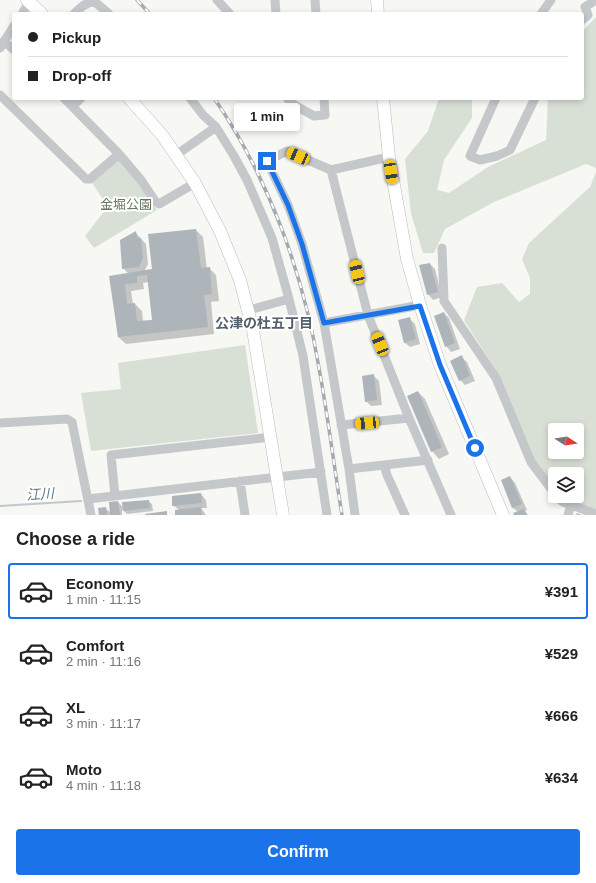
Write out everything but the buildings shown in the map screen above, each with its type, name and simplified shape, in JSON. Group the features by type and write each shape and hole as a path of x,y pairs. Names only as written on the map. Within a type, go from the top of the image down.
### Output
{"street":[{"path":"217,0 228,12"},
{"path":"275,0 276,12"},
{"path":"315,0 316,12"},
{"path":"377,0 378,12"},
{"path":"542,12 551,0"},
{"path":"584,19 588,16 583,3 596,0"},
{"path":"23,12 28,1 40,12"},
{"path":"76,12 89,2 94,1 107,12"},
{"path":"12,29 2,44 12,49"},
{"path":"0,95 86,179 90,179 119,154"},
{"path":"66,100 119,154 141,180 155,202 159,204 195,183"},
{"path":"73,106 79,100"},
{"path":"131,100 162,134 195,183 217,224 230,253 249,310 283,515"},
{"path":"191,100 203,116 216,127 234,156 272,238 289,299 302,356 328,515"},
{"path":"289,100 291,103 314,116 325,115 324,100"},
{"path":"383,100 389,157 407,259 420,306 440,365 503,515"},
{"path":"495,100 470,156 480,160 497,156 510,150 534,100"},
{"path":"176,155 216,127"},
{"path":"355,515 349,469 324,323 302,244 288,205 267,161 287,151 331,170 389,157"},
{"path":"331,170 368,315 409,418 451,515"},
{"path":"442,248 444,301 496,378 531,462 548,484"},
{"path":"249,310 289,299"},
{"path":"324,323 420,306"},
{"path":"341,425 409,418"},
{"path":"0,423 70,420 72,422 91,515"},
{"path":"115,496 111,456 271,437"},
{"path":"349,469 428,460"},
{"path":"384,465 405,515"},
{"path":"88,499 321,472"},
{"path":"240,482 245,515"},
{"path":"566,503 596,514"},
{"path":"568,515 571,505"}],"green space":[{"path":"596,17 596,168 586,164 494,202 445,229 434,253 423,253 411,213 405,159 428,131 438,100 472,100 472,118 444,160 437,190 449,193 488,167 546,140 548,100 584,100 584,30"},
{"name":"金堀公園","path":"120,158 157,210 94,248 85,236 106,209 104,201 91,181"},
{"path":"596,172 596,510 577,503 584,503 584,467 548,467 548,480 536,464 499,375 464,320 477,287 502,283 519,302 530,294 530,278 522,259 529,243 590,187"},
{"path":"245,345 258,433 91,451 81,393 121,389 118,363"}],"waterway":[{"name":"江川","path":"0,506 81,501"}],"railway":[{"path":"137,0 148,12"},
{"path":"215,100 234,129 267,194 281,227 304,297 319,368 342,515"}],"district":[{"name":"公津の杜五丁目","path":"264,323"}],"route":[{"path":"267,161 288,205 302,244 324,323 420,306 440,365 475,448"}]}
